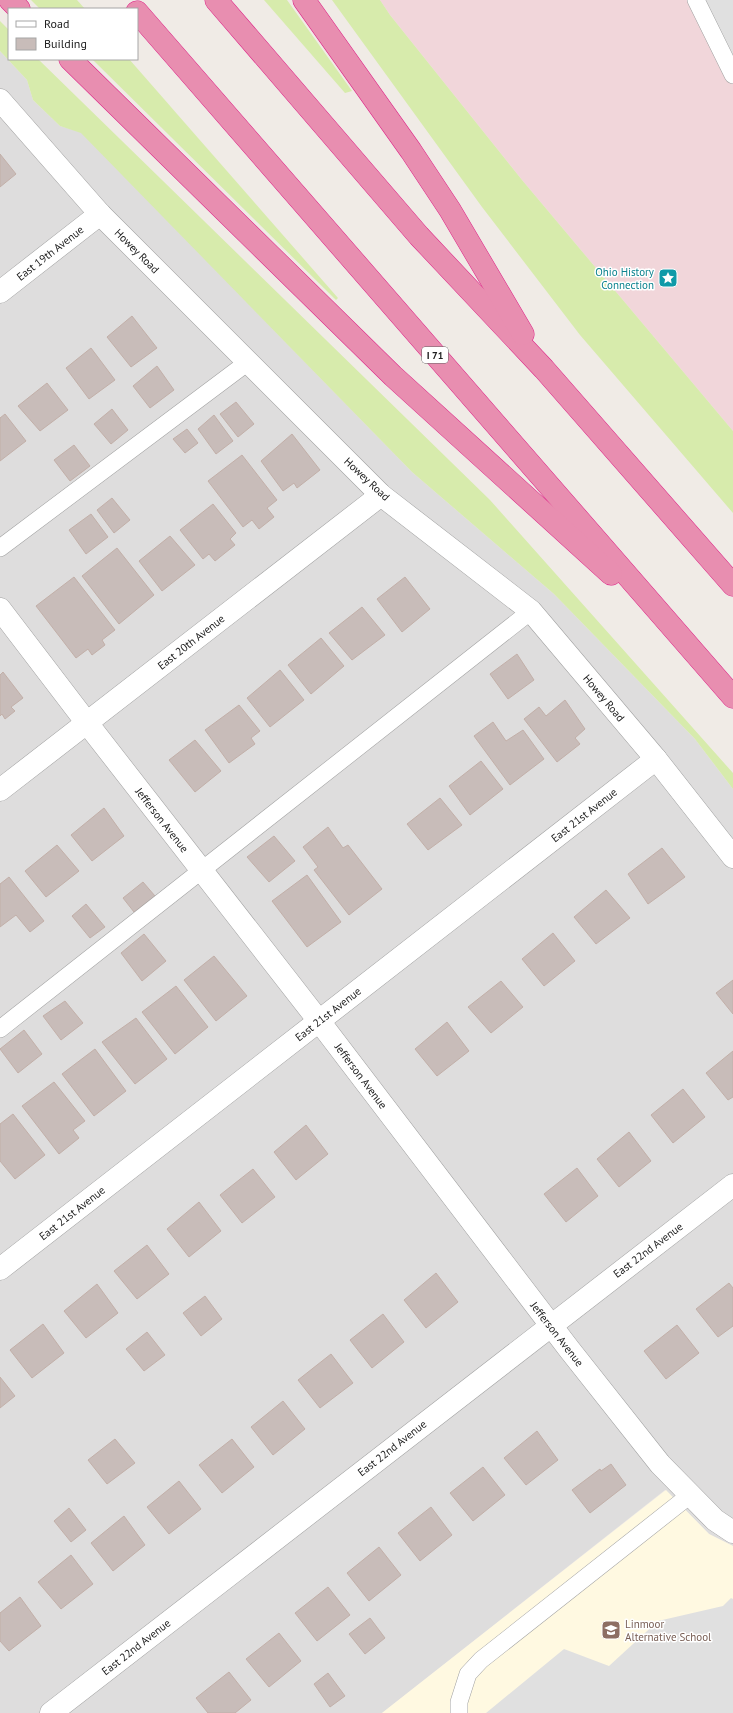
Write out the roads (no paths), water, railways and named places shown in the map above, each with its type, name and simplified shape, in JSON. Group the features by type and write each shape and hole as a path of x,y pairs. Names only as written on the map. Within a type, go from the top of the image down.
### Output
{"highway":[{"path":"10,0 18,8"},
{"path":"127,0 134,8"},
{"path":"216,0 419,236 544,369 733,585"},
{"path":"304,0 411,151 450,210 544,369"},
{"name":"I 71","path":"138,13 733,697"},
{"path":"71,60 393,376 684,640"}],"street":[{"name":"Howey Road","path":"0,100 100,214 381,495 531,611 656,759 733,857"},
{"name":"East 19th Avenue","path":"0,292 100,214"},
{"name":"East 20th Avenue","path":"0,790 381,495"},
{"name":"Jefferson Avenue","path":"0,609 319,1021 550,1325 660,1464 717,1522 733,1532"},
{"name":"East 21st Avenue","path":"0,1269 656,759"},
{"name":"East 22nd Avenue","path":"51,1713 550,1325 733,1185"}],"lane":[{"path":"696,0 733,75"},
{"path":"0,548 248,362"},
{"path":"0,1029 531,611"},
{"path":"459,1713 459,1702 468,1674 481,1660 690,1495"}],"place":[{"name":"Ohio History Connection","path":"668,278"},
{"name":"Linmoor Alternative School","path":"611,1630"}]}
